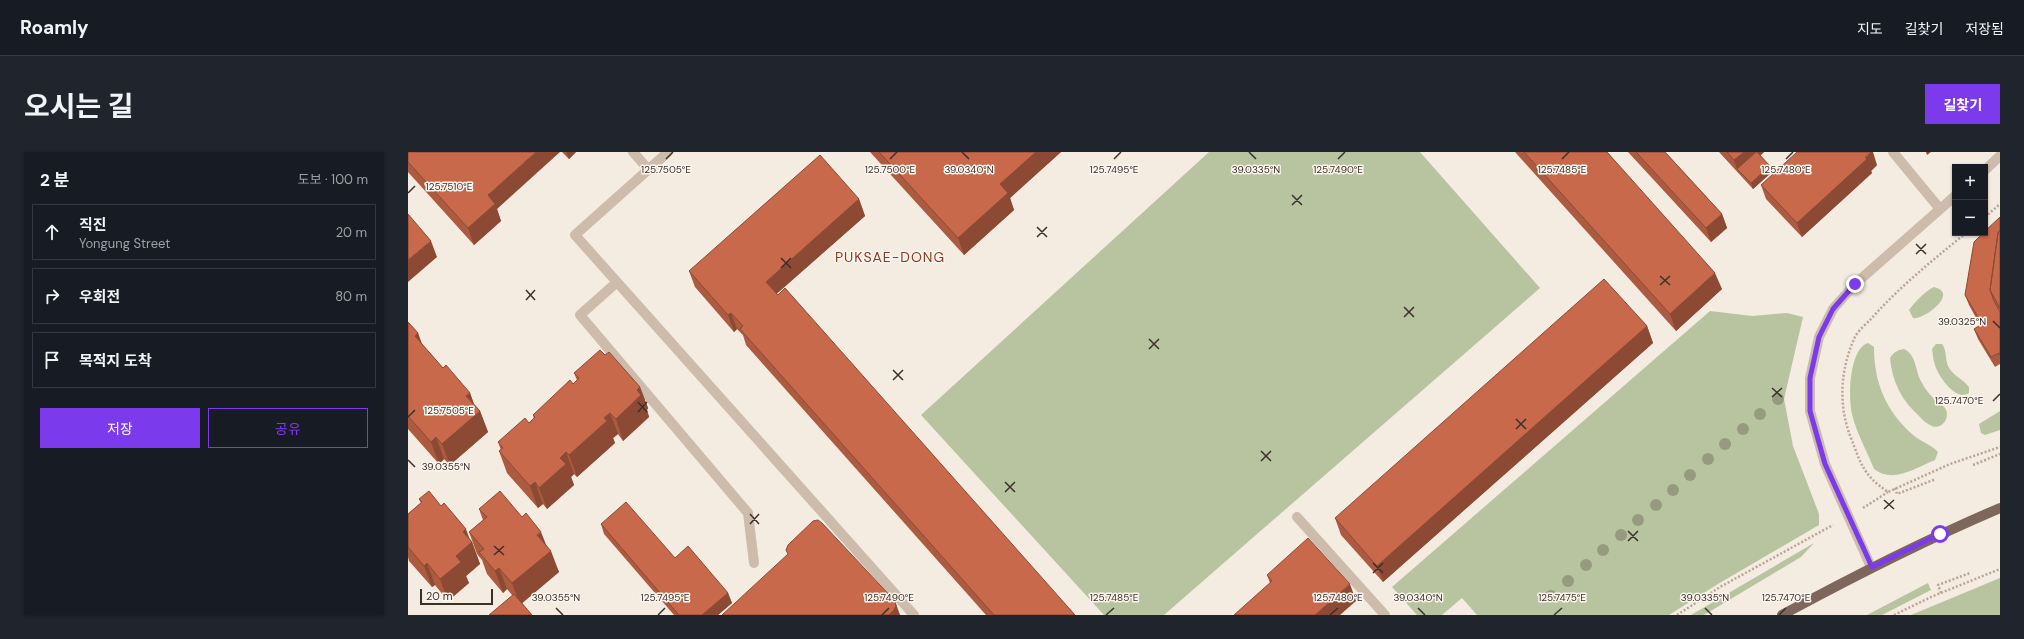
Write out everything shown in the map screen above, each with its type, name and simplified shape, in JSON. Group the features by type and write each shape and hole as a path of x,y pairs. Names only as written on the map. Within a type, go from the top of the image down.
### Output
{"main road":[{"path":"1782,615 1872,567 1940,534 2000,508"}],"street":[{"path":"633,152 648,169"},
{"path":"668,152 575,235 616,283 914,615"},
{"path":"1893,152 1940,209"},
{"path":"1988,167 2000,156"},
{"path":"1872,567 1825,464 1810,411 1810,378 1819,337 1833,309 1855,284 1952,199"},
{"path":"616,283 580,316 748,513 754,563"},
{"path":"1297,517 1385,615"}],"path":[{"path":"1988,214 2000,204"},
{"path":"1888,492 1873,482 1863,468 1847,430 1843,406 1843,370 1856,336 1883,305 1963,236"},
{"path":"1677,615 1727,583 1849,517 1895,488 1950,464 2000,447"},
{"path":"1973,465 2000,454"},
{"path":"1895,488 1897,494 1936,479"},
{"path":"1894,615 1941,593 2000,569"},
{"path":"1941,593 1938,585 1970,573"}],"green space":[{"path":"1209,152 1420,152 1540,288 1164,615 1104,615 921,415"},
{"path":"1934,287 1941,290 1943,295 1937,306 1918,318 1913,318 1909,310 1920,297"},
{"path":"1710,311 1752,316 1787,313 1803,317 1784,399 1793,446 1819,514 1819,525 1718,584 1669,615 1477,615 1462,598 1442,615 1417,615 1392,587"},
{"path":"1868,343 1874,347 1876,373 1883,396 1889,406 1913,435 1933,447 1938,452 1935,460 1896,475 1881,473 1874,469 1859,435 1852,414 1850,397 1851,375 1857,354 1862,347"},
{"path":"1936,344 1942,344 1945,349 1948,366 1969,387 1969,393 1964,395 1959,394 1953,391 1944,381 1934,363 1932,349"},
{"path":"1904,349 1914,359 1920,379 1926,390 1935,400 1943,405 1946,410 1946,420 1939,426 1932,426 1924,421 1903,398 1899,390 1893,375 1890,358 1899,350"},
{"path":"2000,411 2000,430 1985,435 1981,433 1979,424"},
{"path":"1814,543 1801,557 1704,615 1691,615"},
{"path":"2000,578 2000,615 1911,615"},
{"path":"1928,583 1931,590 1882,615 1867,615"}],"building":[{"path":"408,152 536,152 488,195 495,204 468,228 408,162"},
{"path":"879,152 1036,152 1000,184 1008,193 958,238"},
{"path":"1524,152 1607,152 1715,273 1670,314"},
{"path":"1636,152 1665,152 1722,214 1706,228"},
{"path":"1727,152 1744,152 1734,160"},
{"path":"1756,152 1770,166 1751,183 1737,169"},
{"path":"1797,152 1871,152 1865,157 1867,159 1797,223 1761,185"},
{"path":"820,155 859,199 766,282 778,295 785,288 1075,615 994,615 740,329 743,326 731,313 728,315 689,271"},
{"path":"408,214 431,241 408,260"},
{"path":"2000,217 2000,230 1998,233 1990,290 2000,312 2000,355 1999,353 1991,357 1974,329 1982,324 1965,295 1974,242 1980,236 1988,236 1988,228"},
{"path":"2000,230 2000,308 1990,290 1998,233"},
{"path":"1604,279 1647,326 1377,566 1335,518"},
{"path":"408,322 418,333 415,336 443,368 446,365 470,393 466,396 480,411 442,444 436,437 431,442 408,416"},
{"path":"600,350 605,355 609,352 640,387 637,390 641,395 616,419 610,413 604,418 607,421 569,455 566,452 560,458 566,464 539,488 535,482 530,486 499,451 503,448 498,442 525,418 529,423 535,417 533,415 570,380 573,384 579,378 574,373"},
{"path":"429,491 441,506 444,503 466,529 463,532 472,542 456,556 461,562 440,579 427,563 424,566 408,547 408,514 422,502 419,499"},
{"path":"500,491 522,517 526,513 541,532 537,535 551,551 512,583 499,568 495,571 479,552 484,549 469,532 487,517 479,509"},
{"path":"626,502 675,558 688,546 728,593 702,615 679,615 601,524"},
{"path":"818,520 895,601 896,606 889,615 722,615 788,554 786,550 788,545 813,521"},
{"path":"1308,538 1350,584 1315,615 1234,615 1272,581 1267,575"},
{"path":"514,594 532,615 489,615"}],"district":[{"name":"PUKSAE-DONG","path":"890,257"}],"route":[{"path":"1855,284 1833,309 1819,337 1810,378 1810,411 1825,464 1872,567 1940,534"}]}
